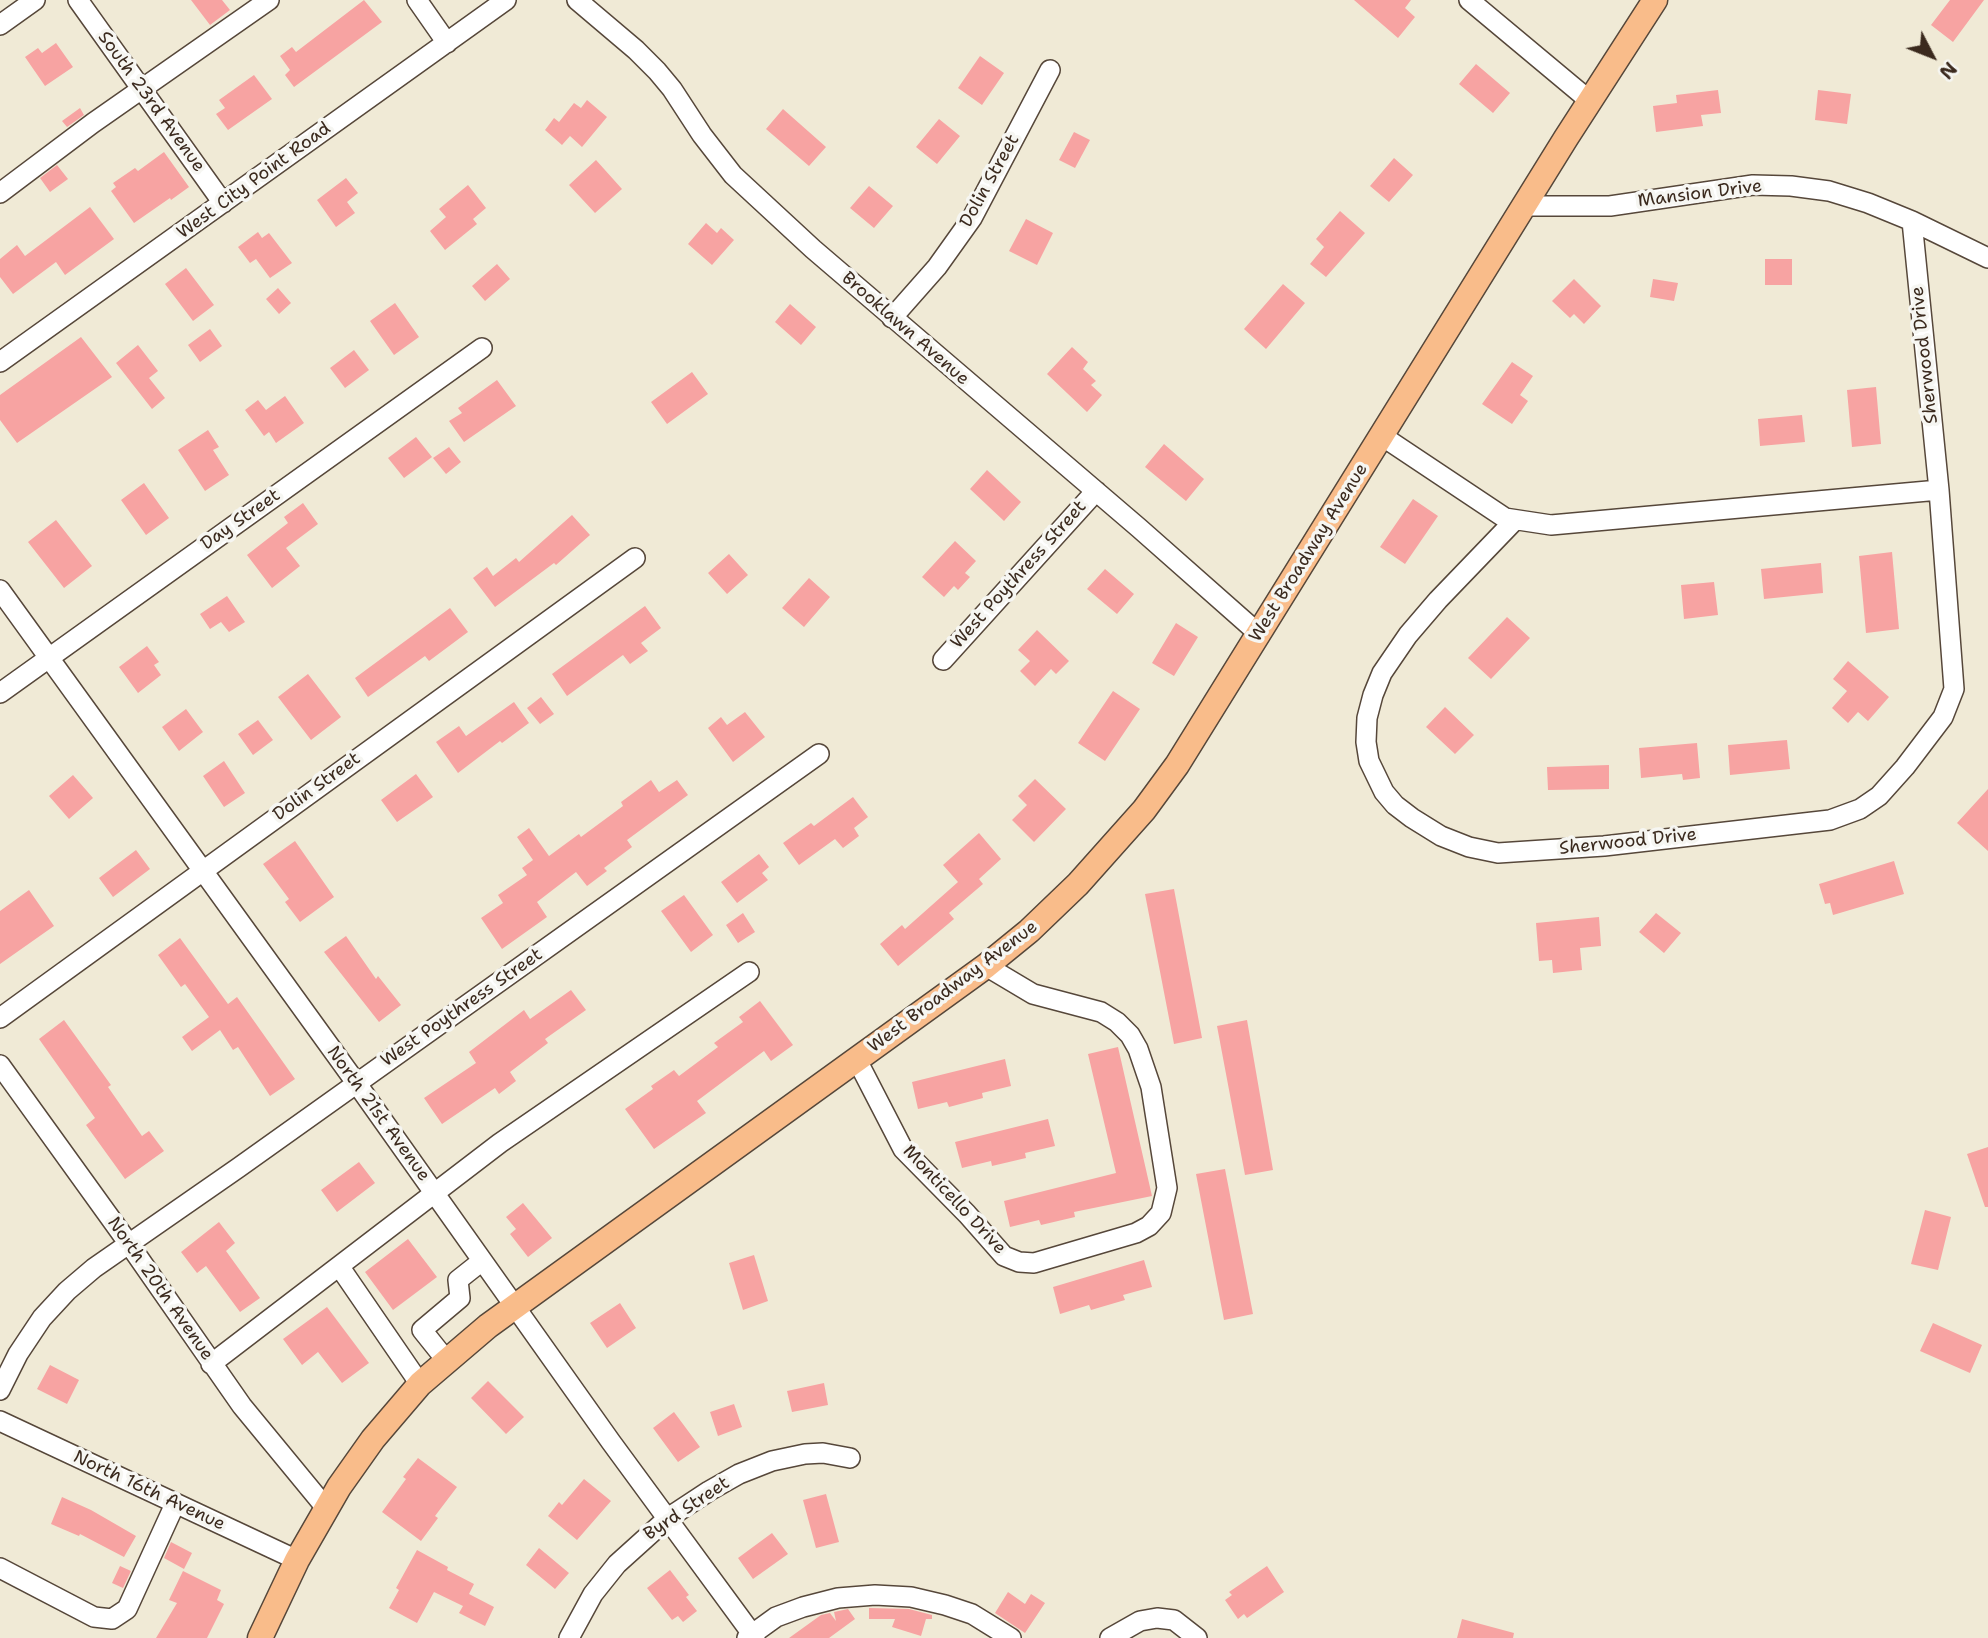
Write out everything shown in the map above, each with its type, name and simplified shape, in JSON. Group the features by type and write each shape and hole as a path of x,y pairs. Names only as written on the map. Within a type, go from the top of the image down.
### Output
{"main road":[{"name":"West Broadway Avenue","path":"260,1638 297,1560 326,1508 373,1439 420,1384 515,1306 986,966 1029,931 1078,884 1144,810 1177,765 1655,0"}],"street":[{"path":"0,25 34,0"},
{"name":"South 23rd Avenue","path":"78,0 223,203"},
{"path":"0,193 269,0"},
{"path":"417,0 447,43"},
{"name":"West City Point Road","path":"0,361 506,0"},
{"name":"Brooklawn Avenue","path":"577,0 636,50 673,89 702,135 733,176 892,318 1259,634"},
{"path":"1469,0 1590,101"},
{"name":"Dolin Street","path":"892,318 937,267 972,218 1050,70"},
{"name":"Mansion Drive","path":"1524,206 1610,206 1752,185 1791,186 1829,191 1868,203 1988,258"},
{"name":"Sherwood Drive","path":"1514,521 1438,600 1408,635 1382,673 1367,718 1367,742 1369,761 1384,792 1395,805 1441,836 1469,847 1498,853 1604,846 1830,820 1860,809 1879,796 1943,717 1954,689 1939,490 1912,221"},
{"name":"Day Street","path":"0,693 482,348"},
{"path":"1382,436 1505,518 1551,525 1939,490"},
{"name":"West Poythress Street","path":"943,660 1096,491"},
{"name":"Dolin Street","path":"0,1018 635,558"},
{"name":"North 21st Avenue","path":"0,590 357,1084 751,1637"},
{"name":"West Poythress Street","path":"0,1390 18,1354 42,1318 85,1276 819,754"},
{"name":"Monticello Drive","path":"857,1060 903,1150 967,1214 1004,1256 1019,1262 1034,1263 1136,1233 1149,1226 1161,1213 1166,1202 1167,1188 1150,1087 1138,1049 1130,1035 1117,1022 1101,1012 1033,994 986,966"},
{"path":"211,1364 500,1143 749,972"},
{"name":"North 20th Avenue","path":"0,1065 130,1244 211,1364 326,1508"},
{"path":"397,1351 460,1298 458,1280 482,1261"},
{"path":"339,1266 420,1384"},
{"path":"422,1330 446,1360"},
{"name":"North 16th Avenue","path":"0,1421 297,1560"},
{"name":"Byrd Street","path":"569,1638 593,1594 617,1564 668,1518 740,1474 772,1461 823,1453 850,1458"},
{"path":"0,1568 94,1617 112,1619 127,1609 175,1504"},
{"path":"751,1637 776,1617 803,1606 838,1598 875,1595 911,1597 945,1605 972,1614 1011,1638"},
{"path":"1111,1638 1140,1621 1157,1618 1174,1620 1196,1638"}],"building":[{"path":"191,0 222,0 230,10 210,25"},
{"path":"364,0 382,22 294,87 285,75 290,70 280,56 292,47 296,52"},
{"path":"1354,0 1411,0 1405,8 1415,17 1398,38"},
{"path":"1950,0 1984,0 1953,42 1931,25"},
{"path":"56,43 73,67 45,86 25,57 38,48 42,53"},
{"path":"980,56 1004,73 982,105 958,88"},
{"path":"1476,64 1510,93 1493,113 1459,84"},
{"path":"254,75 272,99 228,130 216,114 225,108 219,100"},
{"path":"1718,90 1721,113 1701,115 1703,126 1656,132 1653,106 1677,103 1676,95"},
{"path":"1818,90 1851,94 1847,124 1815,120"},
{"path":"587,100 607,117 582,147 570,136 562,145 545,130 554,118 559,122 574,103 581,108"},
{"path":"80,108 84,115 67,127 62,121"},
{"path":"783,109 826,147 809,166 766,129"},
{"path":"939,119 960,136 937,164 916,147"},
{"path":"1074,132 1090,140 1075,168 1059,160"},
{"path":"164,152 189,187 134,223 111,191 116,187 113,183 135,168 138,171"},
{"path":"1394,158 1413,175 1389,202 1370,186"},
{"path":"596,160 622,189 595,213 569,185"},
{"path":"57,165 68,179 50,192 40,178"},
{"path":"346,178 358,193 347,202 355,213 336,227 317,200"},
{"path":"468,185 486,208 473,219 477,224 445,250 430,231 446,217 439,209"},
{"path":"869,186 893,206 874,228 850,208"},
{"path":"90,207 114,239 65,275 56,262 13,294 0,277 0,259 17,245 25,256"},
{"path":"1340,211 1365,233 1326,277 1310,264 1324,247 1316,239"},
{"path":"1026,219 1053,233 1037,265 1009,251"},
{"path":"706,223 717,233 721,228 734,240 712,265 688,244"},
{"path":"258,232 262,238 269,233 292,263 270,278 256,259 250,263 238,247"},
{"path":"1765,259 1792,259 1792,285 1765,285"},
{"path":"497,264 510,279 485,301 472,286"},
{"path":"186,268 214,305 193,321 165,284"},
{"path":"1574,279 1601,306 1584,324 1574,314 1570,318 1552,301"},
{"path":"1653,279 1678,283 1674,301 1650,297"},
{"path":"1283,284 1305,303 1266,349 1244,329"},
{"path":"278,288 291,303 279,314 266,299"},
{"path":"395,303 419,337 394,355 370,321"},
{"path":"790,304 816,327 801,345 775,322"},
{"path":"210,329 222,346 200,362 188,345"},
{"path":"81,337 112,377 17,443 0,420 0,395"},
{"path":"138,345 158,371 149,378 165,398 152,409 116,363"},
{"path":"1072,347 1088,362 1083,369 1096,381 1091,385 1102,395 1087,412 1047,374"},
{"path":"354,350 369,370 345,388 330,368"},
{"path":"1512,362 1533,376 1520,395 1528,401 1512,424 1482,404"},
{"path":"692,372 708,394 667,424 651,402"},
{"path":"497,380 516,406 464,442 449,421 462,413 458,408"},
{"path":"1876,387 1881,444 1852,447 1847,390"},
{"path":"285,396 304,423 276,443 269,432 264,436 245,410 258,400 266,410"},
{"path":"1802,415 1805,442 1760,446 1758,419"},
{"path":"208,430 219,447 213,450 229,475 205,491 178,450"},
{"path":"416,437 432,457 404,478 388,458"},
{"path":"1164,444 1204,479 1186,501 1145,467"},
{"path":"449,447 461,462 446,474 433,458"},
{"path":"987,470 1021,502 1004,521 970,489"},
{"path":"144,483 169,518 146,535 121,500"},
{"path":"1413,499 1438,516 1405,564 1380,547"},
{"path":"303,503 318,524 286,548 300,566 272,588 247,555 288,523 284,517"},
{"path":"572,515 590,535 556,565 554,563 495,607 473,578 487,567 493,576 516,558 519,562"},
{"path":"56,520 92,566 64,588 28,542"},
{"path":"955,541 976,561 965,573 970,577 958,590 954,586 944,597 922,577"},
{"path":"1892,552 1899,629 1866,633 1859,556"},
{"path":"729,554 748,575 727,594 708,573"},
{"path":"1821,563 1823,593 1764,599 1761,569"},
{"path":"1105,569 1134,594 1117,614 1087,589"},
{"path":"809,578 830,597 804,627 782,608"},
{"path":"1714,582 1718,615 1684,619 1681,585"},
{"path":"227,596 245,622 229,632 221,622 210,629 200,614"},
{"path":"645,606 661,628 641,643 648,651 630,664 623,655 567,696 552,674"},
{"path":"450,608 468,632 429,661 425,656 368,697 355,678"},
{"path":"1507,617 1530,638 1491,679 1468,658"},
{"path":"1176,623 1198,637 1174,676 1152,663"},
{"path":"1037,630 1069,661 1056,674 1051,669 1035,686 1020,671 1030,661 1018,650"},
{"path":"147,646 159,662 154,665 161,675 138,693 119,667"},
{"path":"1848,661 1889,697 1868,721 1858,712 1848,723 1832,708 1847,691 1833,679"},
{"path":"308,674 341,717 311,740 278,697"},
{"path":"1113,691 1140,709 1105,761 1078,743"},
{"path":"541,697 554,714 540,724 527,708"},
{"path":"514,702 529,723 458,773 436,742 459,726 466,736"},
{"path":"1445,707 1474,735 1455,754 1426,727"},
{"path":"186,709 203,732 179,751 162,727"},
{"path":"745,712 765,737 733,762 708,728 721,717 727,725"},
{"path":"258,720 273,740 253,755 238,734"},
{"path":"1787,740 1790,769 1730,775 1728,745"},
{"path":"1697,743 1700,778 1683,780 1682,774 1641,778 1639,748"},
{"path":"224,761 245,793 224,807 203,776"},
{"path":"1609,765 1609,789 1548,790 1547,767"},
{"path":"416,774 433,797 397,822 381,800"},
{"path":"73,775 93,798 69,819 49,796"},
{"path":"1035,779 1066,809 1034,842 1012,820 1027,805 1018,796"},
{"path":"651,780 659,792 677,780 688,795 627,840 632,847 604,868 607,871 587,886 576,872 537,902 547,917 502,949 481,918 503,903 498,895 527,875 522,868 533,860 517,837 529,828 549,856 579,834 581,837 623,806 621,802"},
{"path":"1988,789 1988,851 1957,823"},
{"path":"853,797 868,817 854,828 859,836 843,848 835,839 799,865 783,843 811,823 814,826"},
{"path":"979,833 1001,859 979,879 983,884 949,913 954,919 898,966 880,944 902,925 905,929 958,882 943,865"},
{"path":"295,841 334,897 300,922 285,902 289,899 263,864"},
{"path":"136,850 150,869 113,897 99,878"},
{"path":"759,854 769,867 762,873 768,880 737,903 721,882"},
{"path":"1894,861 1904,894 1833,915 1830,903 1825,904 1819,884"},
{"path":"1174,889 1202,1038 1174,1044 1145,894"},
{"path":"29,890 54,926 0,964 0,911"},
{"path":"684,895 713,935 691,952 661,911"},
{"path":"743,913 755,932 738,943 726,925"},
{"path":"1656,913 1681,933 1664,953 1639,932"},
{"path":"1599,917 1601,946 1580,948 1582,970 1553,973 1552,960 1539,961 1536,923"},
{"path":"346,936 376,979 378,976 401,1005 379,1022 324,952"},
{"path":"180,938 228,1004 237,997 295,1079 270,1096 238,1047 233,1050 220,1030 192,1051 182,1037 209,1017 185,984 181,987 158,955"},
{"path":"571,990 586,1010 545,1039 548,1043 510,1072 516,1081 499,1094 495,1088 442,1124 424,1098 476,1063 469,1052 524,1010 530,1019"},
{"path":"760,1001 793,1045 771,1061 764,1051 697,1101 706,1113 654,1149 625,1109 674,1070 679,1076 718,1047 714,1043 743,1022 739,1017"},
{"path":"64,1020 111,1085 108,1087 142,1136 149,1131 164,1151 125,1179 86,1125 95,1118 39,1039"},
{"path":"1247,1020 1273,1170 1245,1175 1217,1026"},
{"path":"1118,1047 1152,1196 1074,1212 1075,1217 1041,1225 1039,1220 1010,1227 1004,1201 1116,1173 1088,1054"},
{"path":"1005,1059 1011,1086 982,1093 983,1098 949,1107 947,1102 918,1109 912,1082"},
{"path":"1048,1119 1055,1146 1025,1153 1026,1158 992,1166 991,1161 962,1168 955,1142"},
{"path":"1988,1147 1988,1207 1985,1207 1967,1154"},
{"path":"359,1162 375,1183 337,1212 321,1190"},
{"path":"1225,1169 1253,1314 1224,1320 1196,1174"},
{"path":"523,1203 552,1238 528,1257 510,1234 516,1229 506,1217"},
{"path":"1925,1210 1951,1217 1938,1270 1911,1264"},
{"path":"219,1222 235,1243 226,1251 260,1298 240,1312 206,1266 197,1273 181,1252"},
{"path":"408,1239 437,1277 393,1310 365,1272"},
{"path":"754,1255 768,1301 743,1310 729,1263"},
{"path":"1144,1260 1152,1287 1123,1295 1125,1300 1091,1310 1089,1305 1060,1314 1053,1287"},
{"path":"620,1303 636,1328 607,1348 590,1323"},
{"path":"327,1307 369,1363 342,1383 318,1352 302,1365 283,1339"},
{"path":"1933,1323 1982,1345 1970,1373 1920,1351"},
{"path":"50,1365 79,1380 67,1404 37,1389"},
{"path":"488,1381 524,1417 506,1434 471,1398"},
{"path":"824,1383 828,1405 792,1412 787,1391"},
{"path":"734,1404 742,1427 718,1436 710,1412"},
{"path":"674,1412 700,1447 678,1462 653,1428"},
{"path":"418,1458 457,1487 435,1516 438,1518 421,1541 382,1512"},
{"path":"584,1479 611,1501 577,1540 548,1516 559,1502 562,1505"},
{"path":"826,1494 839,1542 816,1548 803,1500"},
{"path":"62,1497 136,1536 124,1557 80,1534 79,1536 51,1524"},
{"path":"772,1533 788,1554 753,1579 738,1558"},
{"path":"171,1542 192,1553 184,1569 164,1558"},
{"path":"539,1548 569,1573 555,1589 526,1565"},
{"path":"417,1550 474,1584 469,1594 494,1607 485,1626 459,1613 463,1606 434,1592 417,1623 389,1608 399,1590 396,1588"},
{"path":"120,1566 131,1571 123,1588 112,1583"},
{"path":"1267,1566 1284,1592 1247,1618 1244,1614 1238,1619 1225,1600 1232,1595 1229,1592"},
{"path":"670,1570 689,1595 686,1597 697,1611 683,1622 678,1616 672,1620 647,1588"},
{"path":"183,1571 221,1590 217,1600 224,1604 207,1638 156,1638 177,1603 169,1600"},
{"path":"1008,1592 1025,1604 1031,1594 1045,1603 1025,1633 995,1613"},
{"path":"869,1608 909,1609 932,1615 932,1619 926,1619 921,1636 892,1627 895,1619 869,1619"},
{"path":"848,1609 855,1619 829,1638 789,1638 821,1615 830,1613 836,1621 834,1612"},
{"path":"1462,1619 1514,1633 1513,1638 1457,1638"}]}
